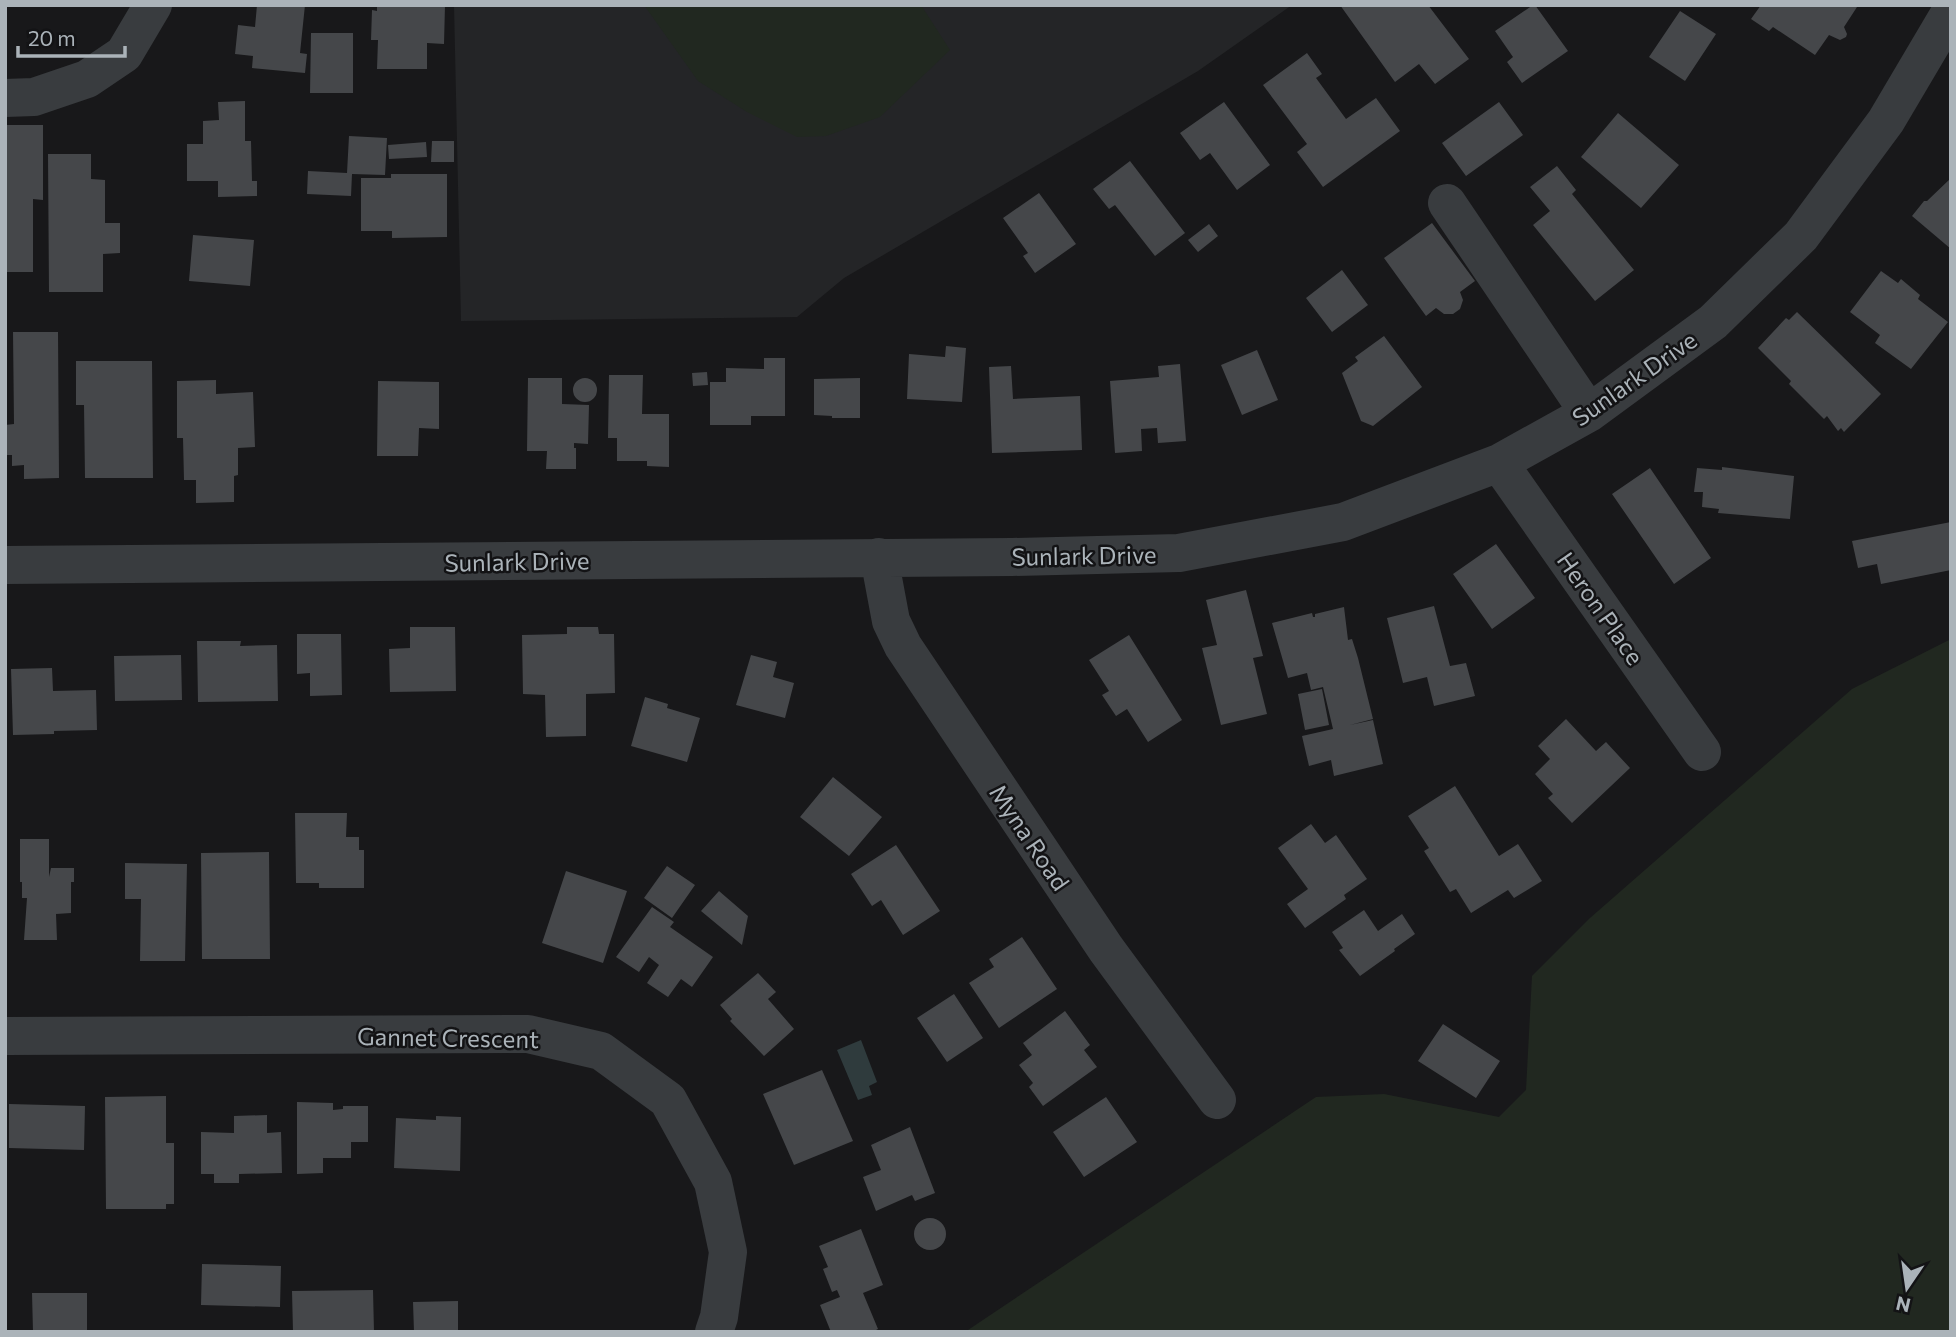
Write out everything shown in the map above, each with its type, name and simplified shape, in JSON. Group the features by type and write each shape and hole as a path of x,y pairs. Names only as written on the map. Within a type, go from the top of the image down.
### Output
{"street":[{"path":"5,98 34,97 87,79 124,54 151,13 153,5"},
{"name":"Sunlark Drive","path":"5,565 1179,553 1343,522 1499,463 1590,413 1713,322 1801,236 1886,121 1951,11"},
{"path":"1447,203 1590,413"},
{"name":"Heron Place","path":"1499,463 1702,752"},
{"name":"Myna Road","path":"879,557 891,621 903,646 1106,949 1217,1100"},
{"name":"Gannet Crescent","path":"5,1036 528,1034 601,1051 668,1100 713,1182 728,1252 719,1317 713,1332"}],"shaded area":[{"path":"454,5 1292,5 1198,71 844,278 797,317 461,321"},
{"path":"644,5 921,5 950,50 880,117 826,136 797,137 747,112 698,81"},
{"path":"1951,639 1951,1332 965,1332 1316,1097 1384,1094 1499,1117 1526,1090 1532,976 1590,918 1852,689"},
{"path":"861,1040 877,1082 869,1086 872,1095 858,1100 837,1050"}],"building":[{"path":"257,5 305,5 300,53 307,54 305,73 252,68 253,56 235,54 238,25 255,27"},
{"path":"377,5 445,5 444,44 427,43 427,69 377,69 378,40 371,40 372,10 377,11"},
{"path":"1340,5 1428,5 1469,59 1435,84 1419,64 1395,82"},
{"path":"1533,5 1568,51 1522,83 1507,62 1513,57 1495,31"},
{"path":"1761,5 1857,7 1844,27 1846,37 1840,40 1829,35 1815,55 1773,27 1769,31 1751,19"},
{"path":"1680,11 1716,34 1685,81 1649,57"},
{"path":"311,33 353,33 353,93 310,93"},
{"path":"1307,53 1322,74 1316,78 1346,119 1376,98 1400,131 1323,187 1297,152 1307,144 1263,85"},
{"path":"245,101 245,141 251,141 252,181 257,181 257,196 218,197 218,181 187,181 187,144 203,144 203,121 219,120 218,102"},
{"path":"1224,102 1270,165 1237,190 1210,153 1200,160 1180,133"},
{"path":"1499,102 1523,135 1466,176 1442,143"},
{"path":"1618,113 1679,165 1641,208 1581,157"},
{"path":"5,125 43,125 43,200 33,199 33,272 5,272"},
{"path":"349,136 387,138 385,175 352,174 351,196 307,194 308,171 347,173"},
{"path":"432,141 454,141 454,162 431,162"},
{"path":"426,142 427,157 389,159 388,145"},
{"path":"48,154 91,154 91,179 105,180 105,223 120,223 120,253 103,254 103,292 49,292"},
{"path":"1130,161 1185,233 1155,256 1115,205 1109,209 1093,189"},
{"path":"1557,166 1576,190 1572,194 1634,270 1595,301 1533,225 1550,211 1530,187"},
{"path":"391,174 447,174 447,237 392,238 392,231 361,231 361,178 391,178"},
{"path":"1951,178 1951,249 1912,216 1924,201"},
{"path":"1039,193 1076,244 1035,273 1023,256 1028,253 1003,218"},
{"path":"1432,223 1475,281 1460,292 1463,300 1460,309 1453,314 1444,314 1436,308 1426,316 1384,258"},
{"path":"1209,224 1218,236 1198,252 1188,240"},
{"path":"193,235 254,240 250,286 189,281"},
{"path":"1342,270 1368,305 1332,332 1306,298"},
{"path":"1881,271 1898,283 1901,279 1920,295 1918,299 1948,322 1911,369 1875,343 1880,335 1850,312"},
{"path":"1797,312 1881,394 1844,432 1841,428 1838,431 1827,416 1824,419 1758,348 1786,318 1789,320"},
{"path":"13,332 58,332 59,478 24,479 24,465 12,466 12,455 5,455 5,425 14,424"},
{"path":"1384,336 1422,387 1373,426 1361,421 1342,373 1358,361 1355,357"},
{"path":"946,346 966,348 962,402 907,399 909,354 945,357"},
{"path":"1257,350 1278,400 1242,415 1221,365"},
{"path":"764,358 785,358 785,416 751,416 751,425 710,425 710,382 726,382 726,368 764,369"},
{"path":"76,361 152,361 153,478 85,478 84,405 76,405"},
{"path":"1180,364 1186,441 1158,443 1157,428 1141,429 1142,451 1115,453 1110,381 1159,377 1158,366"},
{"path":"1011,366 1013,399 1080,396 1082,450 992,453 989,367"},
{"path":"707,372 708,385 693,386 692,373"},
{"path":"609,375 643,375 642,414 669,414 669,467 647,466 647,461 617,461 617,438 608,438"},
{"path":"528,378 562,378 562,404 589,405 588,444 574,443 576,469 546,469 547,451 527,451"},
{"path":"585,378 593,382 597,390 593,398 585,402 577,398 573,390 577,382"},
{"path":"860,378 860,418 814,415 814,379"},
{"path":"216,380 216,394 253,392 255,447 238,448 234,502 196,503 196,480 184,480 183,438 177,438 177,381"},
{"path":"378,381 439,382 439,429 419,428 418,456 377,456"},
{"path":"1722,467 1794,476 1790,519 1718,513 1719,509 1702,507 1703,492 1694,492 1697,468 1722,470"},
{"path":"1650,468 1711,558 1674,584 1612,494"},
{"path":"1951,522 1951,570 1881,584 1877,564 1858,568 1852,541"},
{"path":"1496,544 1535,598 1492,629 1453,574"},
{"path":"1246,590 1263,656 1253,658 1267,714 1221,725 1202,648 1217,645 1206,600"},
{"path":"1434,606 1450,666 1466,663 1475,696 1434,706 1427,677 1403,683 1387,618"},
{"path":"1344,607 1348,640 1352,639 1373,719 1350,725 1373,720 1383,764 1334,776 1331,760 1309,766 1302,736 1333,729 1323,687 1311,690 1307,673 1288,678 1272,623 1312,613 1315,617 1315,614"},
{"path":"410,627 455,627 456,691 390,692 389,649 410,648"},
{"path":"567,627 598,627 599,634 614,634 615,693 586,694 586,736 546,737 545,695 523,694 522,635 567,634"},
{"path":"297,634 341,634 342,695 310,696 310,673 297,674"},
{"path":"1129,635 1182,720 1148,742 1127,709 1116,716 1102,695 1109,691 1089,660"},
{"path":"197,641 241,641 240,646 277,645 278,701 198,702"},
{"path":"181,655 182,700 115,701 114,656"},
{"path":"751,655 777,662 773,677 794,683 785,718 736,705"},
{"path":"52,668 53,691 96,690 97,730 13,735 11,669"},
{"path":"1322,689 1329,725 1305,730 1298,694"},
{"path":"645,697 668,704 667,708 700,718 687,762 631,746"},
{"path":"1566,719 1596,751 1606,742 1630,768 1572,823 1548,798 1553,794 1535,774 1550,759 1538,746"},
{"path":"833,777 882,817 849,856 800,817"},
{"path":"1455,786 1499,856 1518,844 1542,881 1514,898 1508,890 1471,913 1456,889 1450,892 1424,851 1429,848 1408,816"},
{"path":"295,813 347,813 346,837 359,837 359,850 364,850 364,888 319,888 319,883 296,883"},
{"path":"1311,824 1325,843 1336,835 1367,879 1344,895 1346,899 1305,928 1287,904 1308,889 1278,848"},
{"path":"20,839 49,839 49,877 51,868 74,868 71,913 56,914 57,940 24,940 27,898 22,898 20,882"},
{"path":"896,845 940,911 903,935 881,900 872,906 851,874"},
{"path":"269,852 270,959 202,959 201,853"},
{"path":"125,863 187,864 185,961 140,961 141,899 125,899"},
{"path":"667,866 695,885 672,918 644,898"},
{"path":"566,871 627,891 603,963 542,943"},
{"path":"719,891 748,916 742,945 701,911"},
{"path":"652,907 674,922 670,927 713,957 692,987 681,979 668,997 647,983 659,965 649,957 639,972 616,957"},
{"path":"1364,910 1378,931 1402,914 1415,934 1360,976 1339,950 1343,948 1332,932"},
{"path":"1022,937 1057,989 999,1028 969,983 994,967 989,959"},
{"path":"758,973 776,992 768,999 794,1029 764,1056 730,1021 732,1019 720,1005"},
{"path":"954,994 983,1038 947,1062 917,1018"},
{"path":"1065,1011 1090,1045 1084,1050 1097,1067 1043,1106 1029,1087 1033,1083 1019,1065 1032,1055 1023,1043"},
{"path":"1443,1024 1500,1061 1476,1098 1418,1061"},
{"path":"822,1070 853,1141 794,1165 763,1094"},
{"path":"166,1096 166,1143 174,1143 174,1204 166,1204 166,1209 106,1209 105,1097"},
{"path":"1106,1097 1137,1142 1084,1177 1053,1132"},
{"path":"297,1102 333,1103 333,1110 343,1109 343,1106 368,1106 368,1142 351,1142 351,1158 323,1158 323,1173 297,1174"},
{"path":"9,1104 85,1106 84,1150 9,1148"},
{"path":"267,1115 267,1133 281,1132 282,1173 239,1174 239,1183 214,1183 214,1174 201,1174 201,1132 234,1133 234,1116"},
{"path":"436,1116 461,1117 460,1171 394,1168 396,1118 436,1120"},
{"path":"910,1127 935,1193 915,1201 912,1195 876,1211 863,1177 881,1170 871,1145"},
{"path":"930,1218 941,1223 946,1234 941,1245 930,1250 919,1245 914,1234 919,1223"},
{"path":"861,1229 883,1285 863,1293 878,1329 872,1332 831,1332 820,1305 840,1297 837,1290 832,1292 823,1269 828,1267 819,1246"},
{"path":"202,1264 281,1266 280,1307 201,1305"},
{"path":"373,1290 374,1332 293,1332 292,1291"},
{"path":"32,1293 87,1293 87,1332 33,1332"},
{"path":"458,1301 458,1332 414,1332 413,1302"}]}
